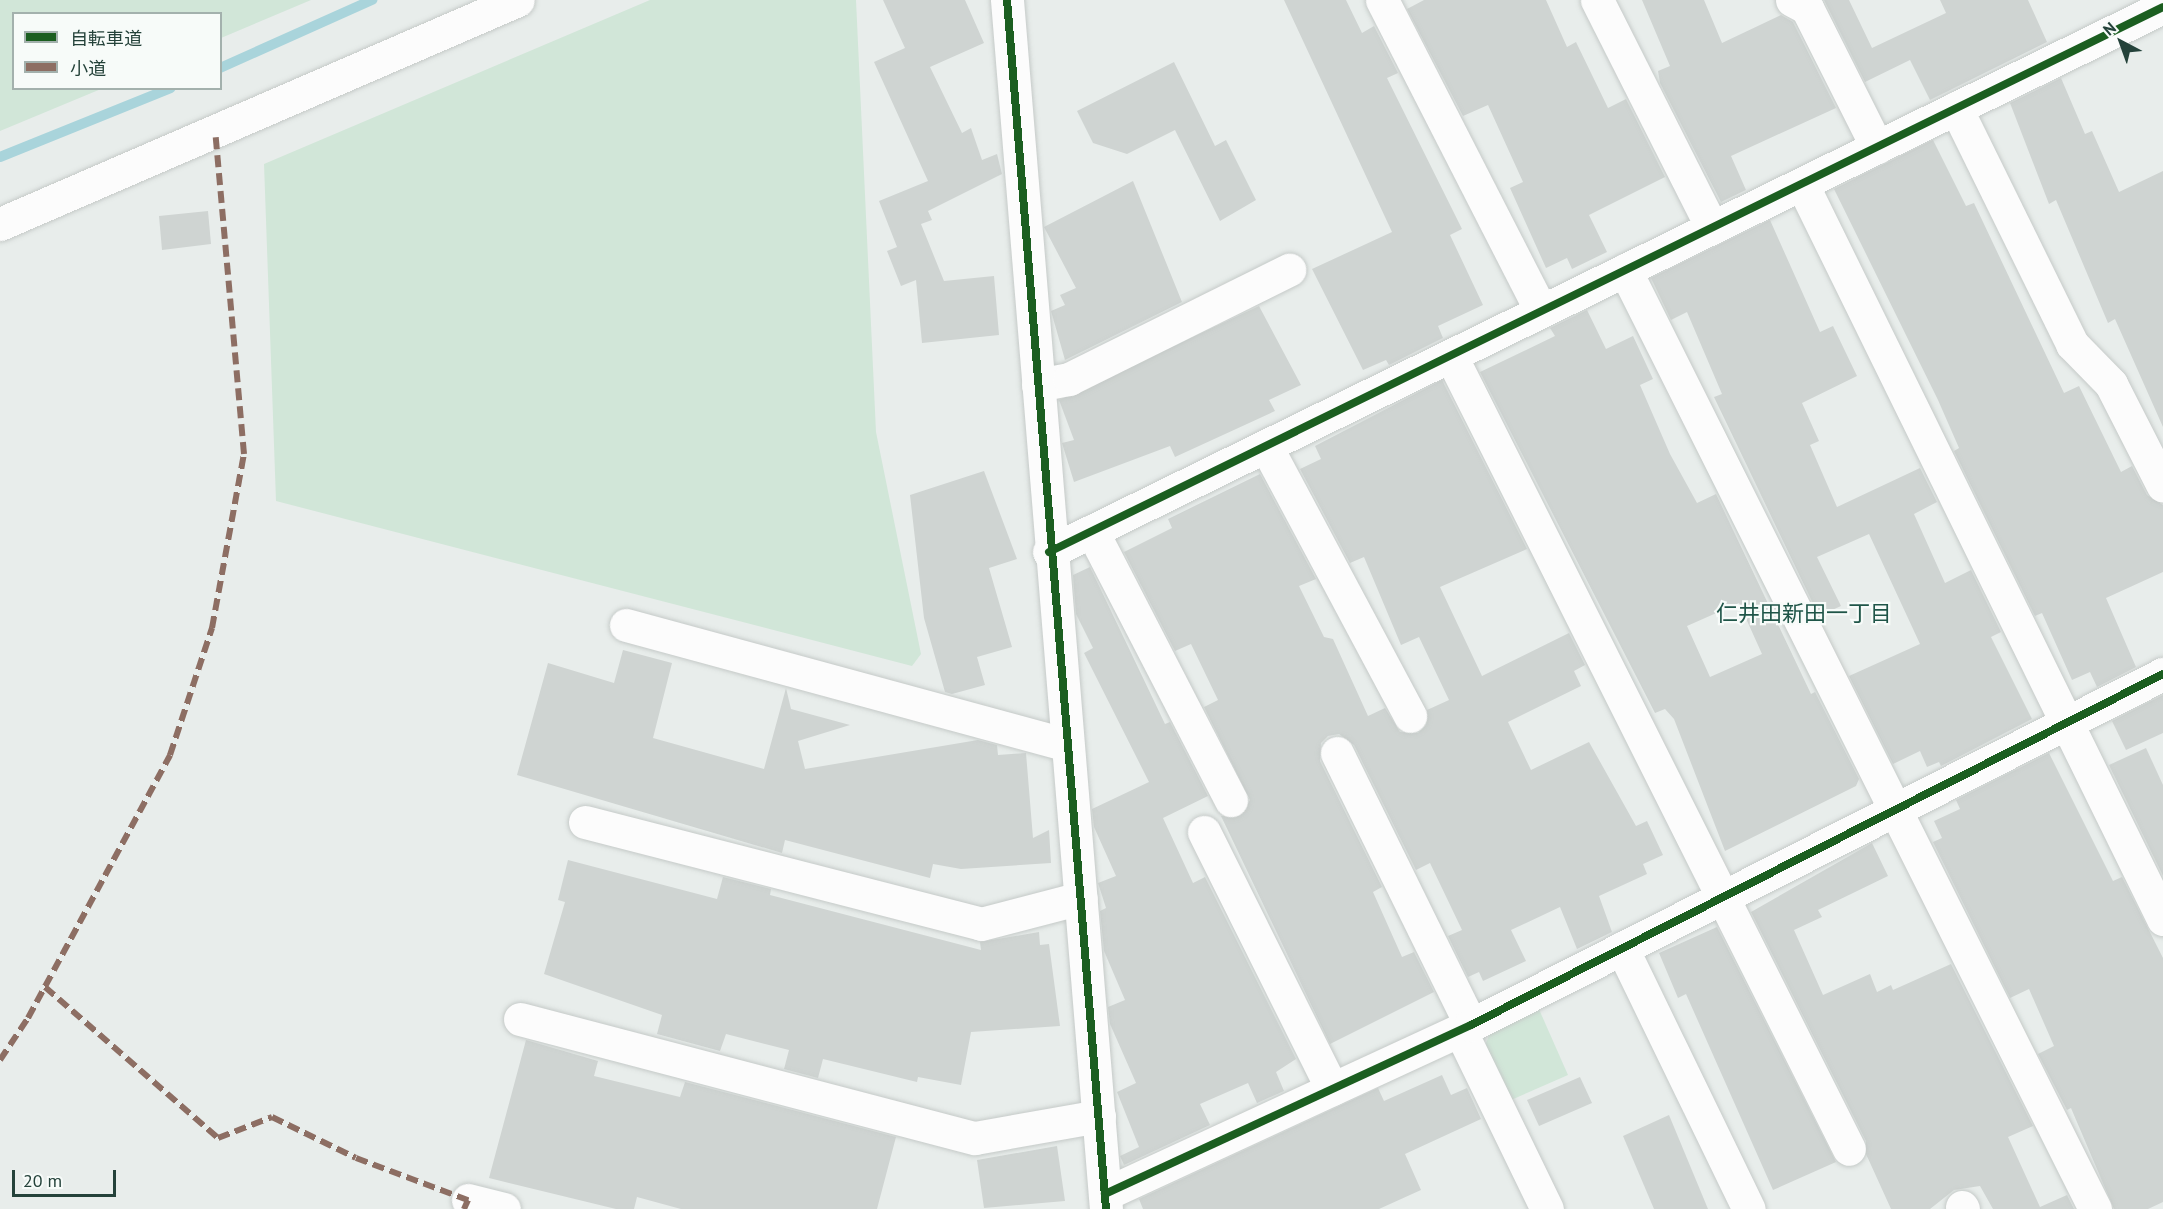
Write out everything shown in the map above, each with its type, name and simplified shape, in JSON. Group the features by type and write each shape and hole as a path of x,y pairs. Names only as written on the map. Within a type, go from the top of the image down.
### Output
{"street":[{"path":"0,224 518,0"},
{"path":"1007,0 1049,552 1081,898 1105,1202 1332,1089 1466,1027 1725,893 1896,812 2163,674"},
{"path":"1382,0 1540,311"},
{"path":"1597,0 1712,228"},
{"path":"1792,0 1808,8 1877,147"},
{"path":"1049,552 2163,7"},
{"path":"1956,108 2072,344 2112,384 2163,486"},
{"path":"1802,183 2064,724 2163,920"},
{"path":"1038,385 1069,379 1289,270"},
{"path":"1625,270 2095,1209"},
{"path":"1451,356 1725,893 1849,1149"},
{"path":"1266,446 1410,716"},
{"path":"1092,531 1232,800"},
{"path":"626,625 1067,745"},
{"path":"1337,753 1466,1027 1547,1209"},
{"path":"585,822 981,924 1081,898"},
{"path":"1204,832 1332,1089"},
{"path":"1622,948 1749,1209"},
{"path":"520,1019 975,1138 1099,1116"},
{"path":"468,1200 504,1209"}],"green space":[{"path":"0,0 311,0 222,38 222,12 12,12 12,90 99,90 0,131"},
{"path":"650,0 856,0 876,432 921,654 912,666 276,501 264,164"},
{"path":"1538,1007 1568,1075 1504,1103 1482,1053 1492,1028"}],"building":[{"path":"883,0 965,0 984,43 930,67 962,133 971,128 982,160 997,154 1002,174 928,211 932,220 921,224 944,281 994,276 999,335 922,343 916,280 901,286 887,251 897,247 879,201 928,181 874,62 905,48"},
{"path":"1284,0 1346,0 1362,33 1374,26 1398,73 1387,78 1462,229 1450,235 1483,305 1438,326 1443,338 1389,365 1386,360 1363,370 1312,269 1392,232"},
{"path":"1424,0 1546,0 1567,47 1576,42 1608,108 1626,99 1665,177 1589,215 1607,252 1572,269 1567,258 1546,268 1510,188 1523,182 1488,105 1463,116 1407,9"},
{"path":"1642,0 1704,0 1722,43 1781,15 1793,22 1836,108 1731,156 1746,190 1721,202 1660,83 1658,71 1670,66"},
{"path":"1824,0 1849,0 1872,48 1946,13 1940,0 2028,0 2047,42 1930,100 1910,60 1865,82"},
{"path":"1174,62 1215,146 1226,140 1256,200 1220,221 1175,130 1127,154 1093,143 1077,111"},
{"path":"2061,78 2085,134 2092,131 2119,192 2163,171 2163,427 2115,319 2108,323 2056,200 2049,204 2010,103"},
{"path":"1933,140 1966,206 1974,203 2064,393 2079,386 2121,472 2132,466 2147,495 2163,505 2163,572 2106,598 2136,667 2097,687 2090,672 2072,680 2042,613 2035,616 1954,451 1959,448 1938,400 1834,189"},
{"path":"1133,181 1182,302 1065,360 1051,311 1065,305 1060,295 1076,288 1044,227"},
{"path":"208,211 211,244 162,250 159,216"},
{"path":"1770,220 1820,332 1833,326 1857,376 1802,403 1819,441 1810,445 1837,507 1920,468 1937,502 1914,514 1945,583 1971,570 2001,632 1991,637 2032,719 1941,766 1939,762 1927,767 1920,751 1893,764 1849,676 1920,644 1869,534 1817,557 1841,606 1819,616 1714,397 1722,394 1687,312 1671,320 1651,278"},
{"path":"1259,306 1301,385 1269,400 1275,411 1175,457 1170,446 1074,482 1062,443 1074,440 1059,400"},
{"path":"1587,310 1606,349 1633,336 1653,379 1640,385 1670,454 1697,503 1716,494 1811,694 1815,692 1859,779 1856,786 1725,851 1674,719 1665,709 1655,713 1480,372 1555,336 1550,328","holes":["1739,603 1762,654 1710,677 1687,626"]},
{"path":"1442,380 1527,549 1440,587 1482,676 1569,633 1585,665 1574,671 1581,686 1508,722 1531,770 1589,742 1636,826 1647,821 1663,855 1643,864 1647,874 1599,896 1612,932 1577,949 1560,907 1511,930 1526,961 1483,981 1479,972 1468,977 1448,936 1462,930 1430,863 1416,870 1354,745 1339,734 1328,736 1321,743 1320,761 1382,887 1373,892 1402,957 1414,952 1434,992 1330,1044 1221,816 1240,816 1250,800 1204,707 1218,700 1191,644 1175,651 1124,552 1172,528 1168,519 1260,474 1316,579 1299,586 1324,637 1333,639 1368,716 1385,708 1400,732 1418,733 1426,725 1427,710 1449,700 1419,637 1401,645 1364,557 1350,563 1300,469 1321,459 1315,446"},
{"path":"984,471 1017,559 989,568 1012,647 977,657 985,685 952,694 945,692 924,618 910,495"},
{"path":"1090,567 1165,724 1170,722 1208,796 1163,818 1193,883 1205,877 1296,1059 1276,1072 1284,1091 1257,1103 1248,1083 1200,1104 1210,1125 1124,1165 1120,1156 1139,1147 1117,1092 1136,1083 1110,1024 1108,1007 1125,1000 1104,951 1100,911 1106,908 1098,883 1116,876 1094,827 1092,809 1149,782 1084,653 1093,648 1076,614 1073,575"},
{"path":"623,650 672,663 653,738 764,769 786,688 791,709 850,725 798,741 805,769 978,740 997,745 998,755 1026,753 1033,838 1049,830 1051,863 961,869 933,864 930,878 785,840 782,853 517,775 548,663 614,683"},
{"path":"2163,695 2163,733 2126,750 2112,721"},
{"path":"2146,748 2163,785 2163,876 2109,765"},
{"path":"2049,753 2113,881 2122,877 2163,958 2163,1202 2148,1209 2114,1209 2071,1108 2067,1110 2038,1054 2054,1046 2029,989 2010,998 1933,842 1942,838 1934,821 1960,809 1956,800"},
{"path":"1872,843 1888,876 1818,910 1822,917 1794,930 1823,995 1870,974 1877,992 1891,985 1893,990 1951,964 2033,1126 2008,1137 2040,1207 2067,1195 2074,1209 1993,1209 1980,1186 1954,1190 1930,1209 1891,1209 1866,1154 1866,1141 1751,912"},
{"path":"568,860 717,899 723,877 771,889 770,895 981,950 980,942 1039,932 1040,945 1049,944 1060,1026 971,1032 961,1085 918,1077 917,1082 823,1059 818,1078 784,1069 789,1050 726,1034 720,1051 657,1034 662,1015 544,974 565,902 558,900"},
{"path":"1717,927 1836,1162 1773,1190 1686,994 1678,998 1659,953"},
{"path":"526,1040 598,1061 594,1076 680,1097 685,1082 896,1137 877,1209 681,1209 637,1197 634,1209 616,1209 489,1178"},
{"path":"1442,1075 1451,1095 1467,1088 1481,1119 1405,1154 1421,1190 1379,1209 1143,1209 1139,1199 1378,1088 1384,1101"},
{"path":"1580,1077 1592,1103 1539,1126 1527,1100"},
{"path":"1669,1115 1708,1209 1654,1209 1623,1136"},
{"path":"1057,1146 1065,1201 984,1208 977,1160"}],"waterway":[{"path":"222,67 372,0"},
{"path":"0,157 166,90"}],"marked path":[{"path":"0,1060 28,1018 170,755 212,628 244,454 215,132"},
{"path":"45,987 218,1138 272,1117 356,1158 468,1200 464,1209"}],"cycle path":[{"path":"1007,0 1106,1209"},
{"path":"1049,552 2163,7"},
{"path":"1105,1194 1471,1025 2163,674"}],"district":[{"name":"仁井田新田一丁目","path":"1804,614"}]}
